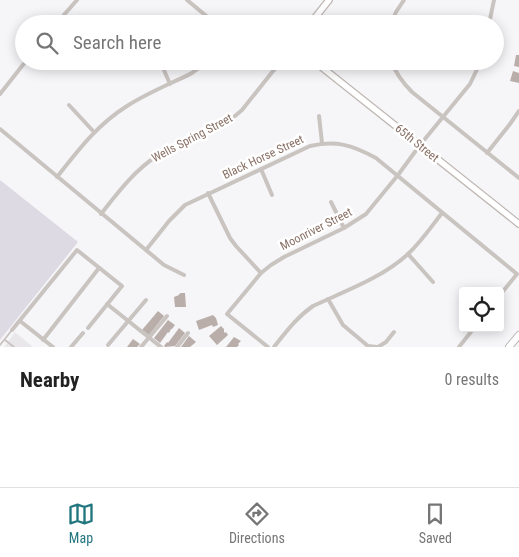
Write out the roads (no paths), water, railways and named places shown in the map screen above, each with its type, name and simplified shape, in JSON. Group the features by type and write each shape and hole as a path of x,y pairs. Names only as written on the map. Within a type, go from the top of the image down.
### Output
{"main road":[{"path":"509,347 519,335"}],"street":[{"path":"64,15 76,0"},
{"path":"186,0 205,15"},
{"path":"317,15 329,0"},
{"path":"395,15 404,0"},
{"path":"491,15 494,0"},
{"path":"0,94 19,70"},
{"path":"164,70 170,84"},
{"path":"57,177 94,132 126,107 197,70"},
{"name":"Wells Spring Street","path":"101,214 126,182 158,154 235,116 274,70"},
{"name":"65th Street","path":"325,70 519,224"},
{"path":"395,70 402,82 412,92 519,178"},
{"name":"Moonriver Street","path":"268,347 227,314 261,273 271,265 344,228 366,214 470,84 477,70"},
{"path":"69,105 94,132"},
{"path":"487,153 519,111"},
{"path":"319,116 322,144"},
{"path":"0,129 164,265 184,274"},
{"name":"Black Horse Street","path":"146,250 169,221 185,205 310,146 344,144 376,158 517,274 504,290"},
{"path":"262,169 272,195"},
{"path":"208,193 230,238 261,273"},
{"path":"331,202 344,228"},
{"path":"274,347 303,312 380,275 408,254 442,213"},
{"path":"12,330 77,250 122,286 88,328"},
{"path":"408,254 433,282"},
{"path":"43,340 100,268"},
{"path":"328,299 343,325 368,346 378,347 386,342 394,332"},
{"path":"108,345 146,300"},
{"path":"107,304 161,347"},
{"path":"141,347 167,316"},
{"path":"20,321 52,347"},
{"path":"459,347 471,332"},
{"path":"71,347 83,333"},
{"path":"177,347 188,333"}],"lane":[{"path":"0,345 12,330"},
{"path":"4,340 14,347"}]}
